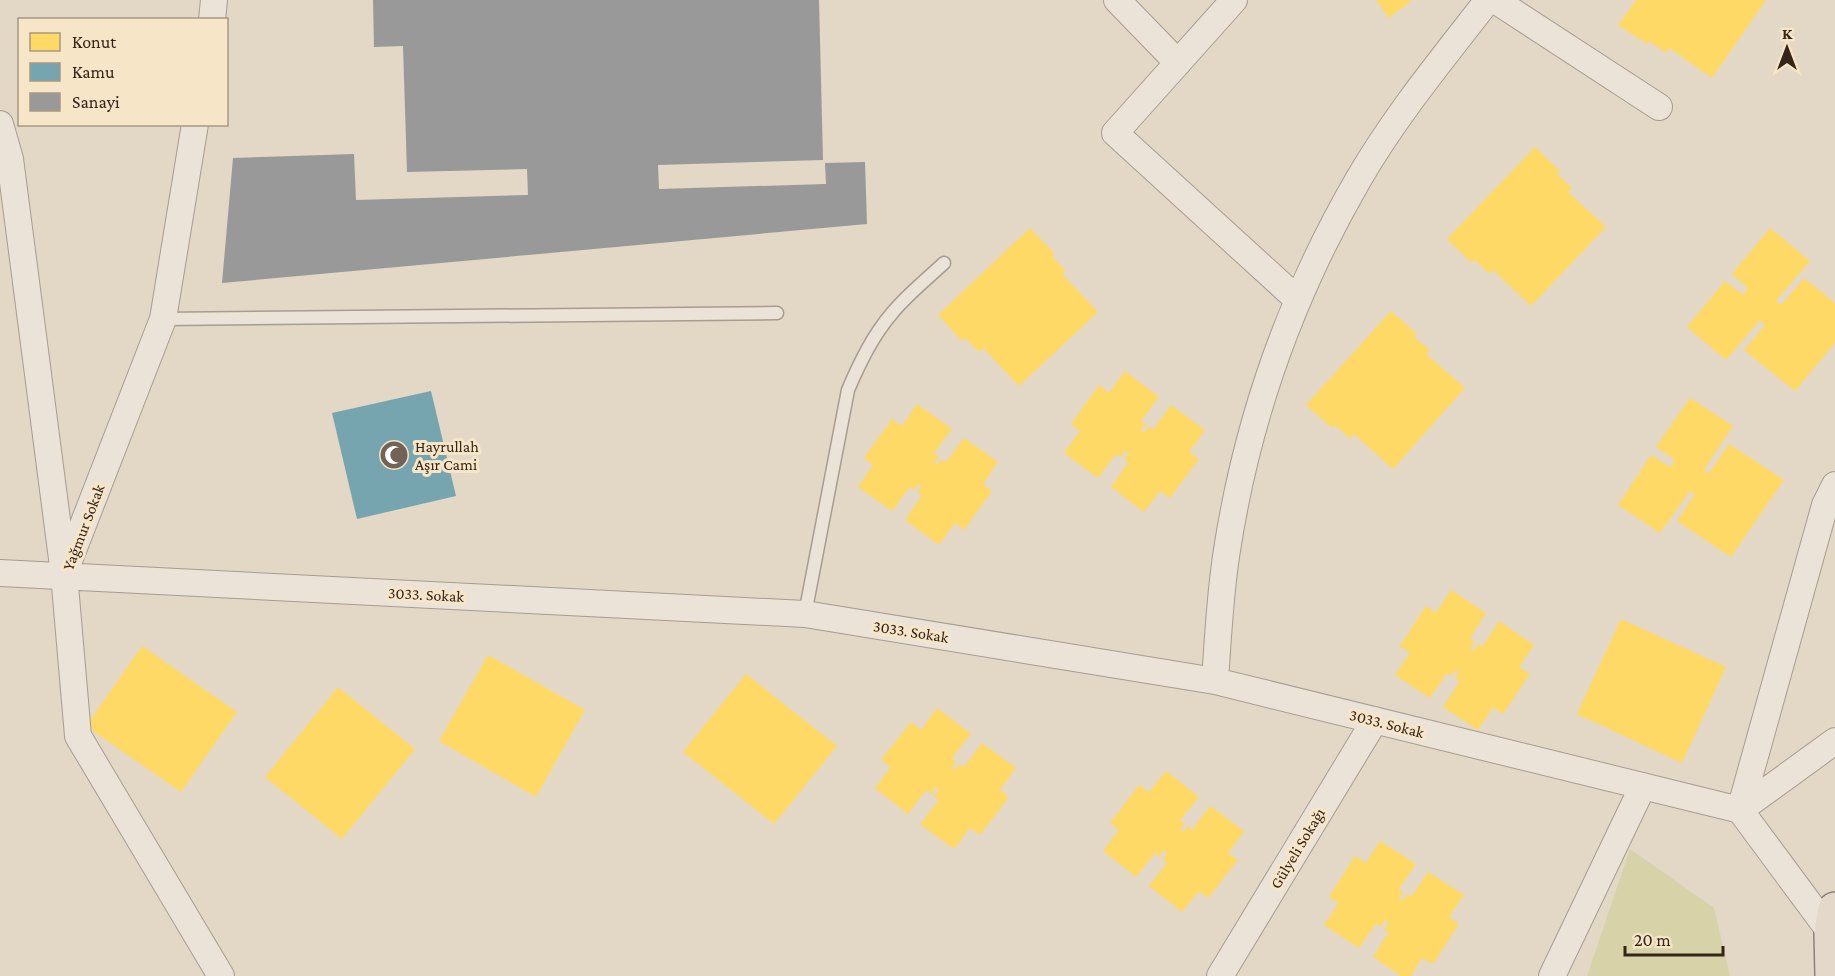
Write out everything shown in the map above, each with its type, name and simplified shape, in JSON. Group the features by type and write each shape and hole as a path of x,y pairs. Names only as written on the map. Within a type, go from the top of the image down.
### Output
{"main road":[{"path":"1832,976 1833,921"}],"street":[{"path":"212,18 214,0"},
{"path":"1117,0 1178,63"},
{"path":"1234,0 1115,133 1298,300"},
{"path":"1215,681 1220,605 1238,486 1254,423 1274,361 1298,300 1326,239 1359,179 1395,123 1488,0"},
{"path":"1495,0 1659,107"},
{"path":"0,124 10,159 64,574"},
{"name":"Yağmur Sokak","path":"195,126 163,319 64,574 78,736 222,976"},
{"path":"1740,810 1825,505 1835,485"},
{"name":"3033. Sokak","path":"0,573 64,574 805,614 1215,681 1740,810"},
{"name":"Gülyeli Sokağı","path":"1220,976 1375,720"},
{"path":"1740,810 1835,741"},
{"path":"1552,976 1643,786"},
{"path":"1740,810 1833,921"}],"lane":[{"path":"805,614 848,390 861,360 882,326 898,306 944,263"},
{"path":"163,319 777,313"}],"shaded area":[{"path":"1630,849 1714,908 1730,976 1587,976"}],"building: Konut":[{"path":"1376,0 1412,0 1389,18"},
{"path":"1636,0 1766,0 1712,78 1669,48 1666,53 1618,25"},
{"path":"1535,147 1560,171 1557,174 1572,188 1568,192 1606,227 1531,306 1493,270 1489,274 1475,260 1472,263 1447,239"},
{"path":"1030,228 1054,253 1052,256 1066,271 1062,274 1098,312 1019,386 983,348 979,352 965,338 962,341 938,315"},
{"path":"1770,228 1810,261 1776,301 1781,305 1804,278 1835,303 1835,343 1795,391 1744,350 1765,325 1760,320 1726,360 1687,327 1725,281 1743,295 1748,288 1732,274"},
{"path":"1391,311 1417,334 1414,337 1430,350 1426,354 1465,388 1393,469 1354,434 1350,439 1335,425 1332,428 1306,405"},
{"path":"1125,371 1159,397 1141,421 1146,424 1141,430 1144,433 1149,426 1153,430 1171,405 1205,430 1189,452 1199,459 1170,498 1160,491 1144,512 1111,487 1128,463 1124,459 1129,453 1125,451 1121,457 1116,454 1098,478 1064,453 1080,431 1071,424 1099,385 1109,393"},
{"path":"1690,398 1733,426 1704,470 1709,473 1729,444 1784,480 1731,557 1677,521 1695,494 1690,491 1660,533 1618,505 1651,455 1670,467 1675,460 1656,447"},
{"path":"917,404 952,429 934,453 939,457 934,463 937,465 942,459 946,462 964,438 998,462 983,484 992,491 964,530 955,523 939,545 905,520 922,495 917,492 922,486 919,484 914,490 910,487 892,511 858,487 873,465 864,458 892,419 902,426"},
{"path":"1451,590 1486,613 1470,639 1475,642 1470,648 1473,651 1478,644 1482,647 1499,621 1534,645 1519,667 1530,674 1503,714 1493,707 1478,730 1443,707 1460,681 1455,678 1459,672 1456,670 1451,676 1447,673 1430,698 1395,675 1410,653 1400,646 1426,606 1436,613"},
{"path":"1621,619 1726,667 1682,763 1577,714"},
{"path":"142,646 237,712 181,792 86,726"},
{"path":"488,655 585,710 536,797 439,741"},
{"path":"746,674 837,746 774,824 683,752"},
{"path":"338,687 415,749 342,839 265,777"},
{"path":"937,708 971,734 952,758 956,761 952,767 955,770 959,764 964,767 982,743 1016,768 1000,790 1009,797 980,835 970,828 954,849 920,824 939,800 934,796 939,790 936,787 931,794 926,790 908,814 875,788 891,767 881,760 911,722 921,730"},
{"path":"1166,771 1199,797 1180,820 1185,824 1180,830 1183,832 1188,826 1192,830 1210,806 1244,831 1228,853 1238,860 1208,898 1199,891 1182,912 1149,886 1167,863 1163,859 1167,853 1164,850 1159,857 1155,853 1136,877 1103,851 1119,830 1110,823 1139,785 1149,792"},
{"path":"1380,841 1416,864 1399,889 1403,892 1399,899 1403,901 1407,894 1411,897 1428,872 1464,895 1449,917 1459,924 1433,964 1422,958 1411,976 1401,976 1373,957 1389,932 1384,929 1389,922 1385,920 1381,926 1376,924 1359,948 1324,925 1339,903 1329,897 1355,856 1366,863"}],"building: Kamu":[{"name":"Hayrullah Aşır Cami","path":"431,391 456,496 357,519 332,413"}],"building: Sanayi":[{"path":"373,0 819,0 823,160 658,165 659,189 826,184 825,163 865,162 867,224 222,283 233,158 354,154 356,200 528,195 527,169 407,172 403,46 374,47"}],"place":[{"name":"Hayrullah Aşır Cami","path":"394,455"}]}
